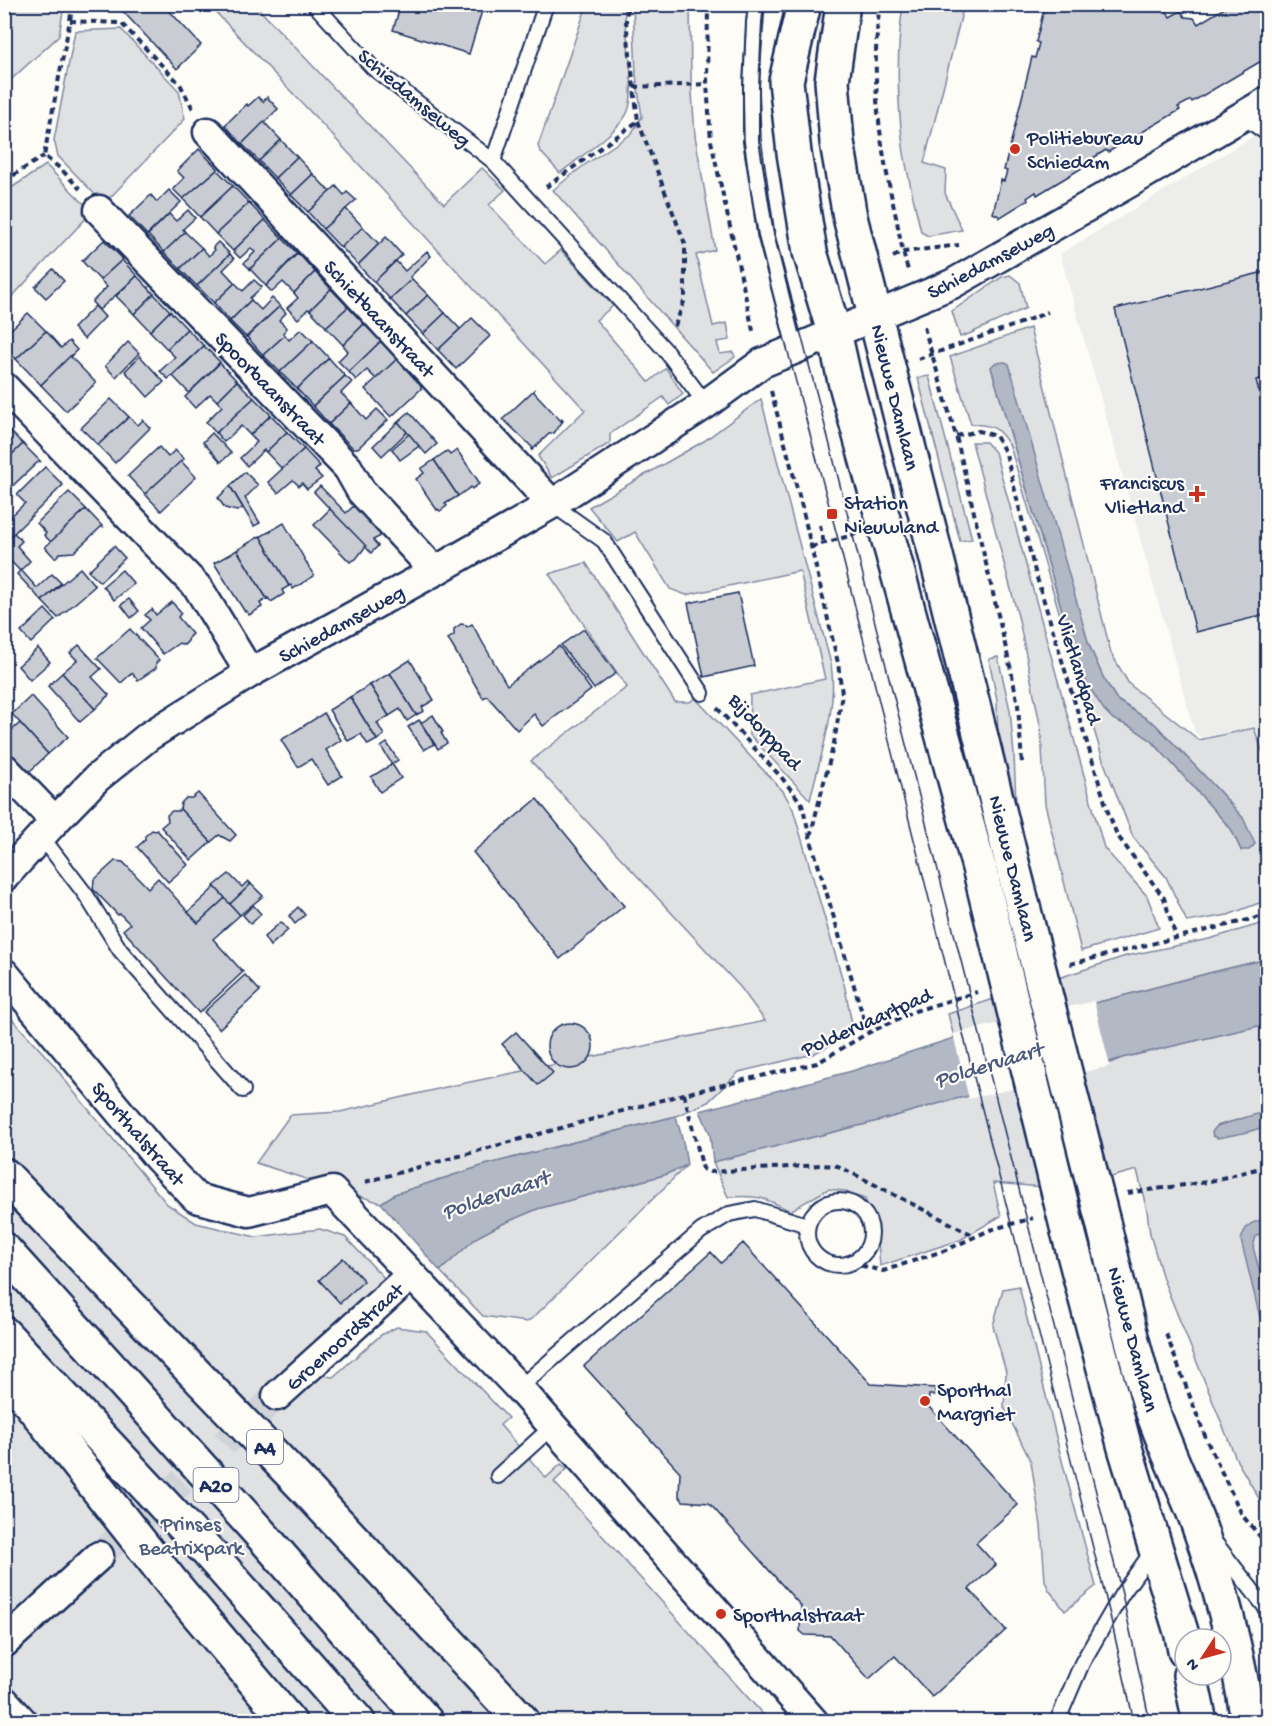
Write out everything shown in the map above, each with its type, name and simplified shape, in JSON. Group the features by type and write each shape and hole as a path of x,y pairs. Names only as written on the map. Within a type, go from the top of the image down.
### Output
{"main road":[{"name":"Nieuwe Damlaan","path":"804,4 786,81 794,153 808,241 980,871 1068,1231 1125,1448 1180,1627"},
{"name":"Nieuwe Damlaan","path":"843,4 832,81 837,142 850,217 1125,1314 1150,1403 1195,1517 1229,1622 1241,1674 1248,1722"},
{"name":"A4","path":"4,1175 309,1492 523,1722"},
{"name":"A20","path":"4,1250 266,1540 426,1722"},
{"name":"A20","path":"4,1334 209,1553 358,1722"},
{"path":"4,1370 172,1584 289,1722"},
{"path":"1193,1687 1200,1722"}],"street":[{"name":"Schiedamseweg","path":"4,877 97,778 149,736 250,673 552,504 706,404 762,363 952,284 1268,101"},
{"name":"Schietbaanstraat","path":"208,132 552,504"},
{"name":"Spoorbaanstraat","path":"99,210 348,468 361,491 435,571"},
{"path":"4,387 199,590 250,673"},
{"path":"4,768 48,829"},
{"name":"Sporthalstraat","path":"4,973 158,1158 196,1198 249,1212 332,1191"},
{"path":"332,1191 519,1388 814,1722"},
{"name":"Groenoordstraat","path":"276,1396 411,1275"},
{"path":"4,1643 99,1556"},
{"path":"4,1701 23,1722"}],"lane":[{"name":"Schiedamseweg","path":"314,4 373,68 493,162 666,351 706,404"},
{"name":"Schiedamseweg","path":"493,162 546,4"},
{"path":"756,4 751,141 766,235 795,349"},
{"path":"1242,116 1268,134"},
{"name":"Bijdorppad","path":"552,504 603,541 702,693"},
{"path":"48,829 120,950 243,1090"},
{"path":"837,1200 847,1201 864,1212 872,1230 871,1241 860,1258 841,1266 831,1265 822,1261 808,1246 807,1225 811,1216 826,1203 837,1200"},
{"path":"519,1388 701,1231 729,1214 755,1209 807,1225"},
{"path":"498,1476 553,1426"},
{"path":"1195,1517 1266,1608 1268,1617"},
{"path":"1057,1722 1082,1663 1122,1594 1155,1548"}],"path":[{"path":"4,182 44,156 73,4"},
{"path":"628,4 626,21 638,121 685,244 685,299 666,351"},
{"path":"708,4 707,84 711,141 753,330 802,507 838,663 842,694 834,743 810,837"},
{"name":"Nieuwe Damlaan","path":"880,4 876,51 876,106 884,163 906,265 956,436 1011,670 1018,705 1023,772"},
{"path":"70,21 121,23 180,84 202,128 208,132"},
{"path":"633,87 707,84"},
{"path":"529,200 638,121"},
{"path":"44,156 62,169 99,210"},
{"name":"Vlietlandpad","path":"956,436 980,431 996,436 1006,454 1034,568 1108,812 1117,835 1164,898 1176,937"},
{"path":"820,525 824,544"},
{"path":"811,547 864,532"},
{"name":"Bijdorppad","path":"702,693 782,778 802,804 868,1033"},
{"path":"1065,965 1268,915"},
{"name":"Poldervaartpad","path":"332,1191 684,1094 817,1063 868,1033 915,1011 979,991"},
{"path":"684,1094 703,1169 710,1172 838,1166 976,1236"},
{"name":"Nieuwe Damlaan","path":"1164,1329 1207,1441 1242,1515 1268,1546"}],"shaded area":[{"name":"Franciscus Vlietland","path":"1267,128 1267,777 1195,733 1060,254"}],"green space":[{"path":"4,5 64,5 59,36 5,85"},
{"path":"209,5 255,5 444,204 482,168 505,190 489,205 545,264 561,250 613,306 596,320 649,382 666,368 683,394 669,405 663,397 610,434 610,443 552,478 538,456 585,410"},
{"path":"587,5 624,5 631,74 630,101 624,119 617,127 560,173 538,146"},
{"path":"633,5 690,5 695,136 715,250 696,255 713,326 727,323 730,340 717,342 720,354 733,352 735,357 713,372 553,190 583,166 631,134 642,117 636,75"},
{"path":"903,5 964,5 924,163 946,170 945,193 962,230 928,236 921,232 905,157 899,110 898,58"},
{"path":"121,29 179,91 185,119 104,204 58,156 54,140 75,31"},
{"path":"46,165 92,212 5,304 5,192"},
{"path":"1010,275 1020,283 1026,308 960,337 952,311 1002,277"},
{"path":"1030,328 1111,653 1129,684 1199,740 1254,728 1267,764 1267,900 1228,915 1187,922 1166,877 1133,837 1103,760 1010,446 998,430 985,425 971,424 950,357","holes":["991,367 1089,645 1103,677 1117,700 1155,724 1243,818 1241,850 1231,829 1152,741 1133,728 1113,719 1087,684 1074,651"]},
{"path":"929,376 972,539 960,541 918,378"},
{"path":"761,399 831,664 833,681 830,715 810,800 749,734 750,695 825,679 800,571 686,595 670,589 635,532 618,542 589,507 704,441"},
{"path":"972,442 986,442 995,452 1104,848 1147,896 1159,928 1081,951 1045,804 1041,729 1019,620"},
{"path":"586,563 675,702 690,702 695,698 783,791 793,809 845,988 852,1024 850,1035 813,1054 739,1072 708,1102 676,1116 485,1165 395,1194 381,1203 256,1163 290,1115 340,1112 446,1087 765,1021 741,988 531,761 627,687 549,574"},
{"path":"998,657 1010,710 1016,803 1023,844 998,747 997,700 989,659"},
{"path":"1267,922 1267,959 954,1037 948,1014 1126,956 1209,939"},
{"name":"Prinses Beatrixpark","path":"4,1010 53,1064 167,1204 196,1223 256,1237 320,1229 345,1237 387,1281 288,1371 333,1377 381,1335 397,1327 426,1331 508,1418 500,1425 546,1478 561,1464 567,1469 554,1482 769,1721 5,1721"},
{"path":"1267,1024 1267,1512 1237,1461 1163,1279 1150,1234 1137,1170 1067,1189 993,1183 1001,1216 960,1240 880,1266 877,1229 865,1199 843,1191 828,1189 790,1211 760,1198 728,1197 713,1162 874,1122 951,1100"},
{"path":"687,1165 527,1322 483,1316 440,1271 477,1237 537,1209 664,1175"},
{"path":"1019,1286 1061,1457 1096,1586 1065,1611 1045,1581 1041,1526 1031,1462 1004,1407 1006,1372 993,1326 1003,1289"}],"water":[{"path":"995,363 1009,364 1089,645 1103,677 1117,700 1155,724 1243,818 1255,844 1249,850 1241,850 1231,829 1152,741 1133,728 1113,719 1104,710 1087,684 1074,651 991,367"},
{"name":"Poldervaart","path":"1267,959 1267,1024 951,1100 874,1122 713,1162 710,1134 700,1111 852,1071 972,1032"},
{"path":"1267,1111 1267,1126 1218,1138 1213,1136 1212,1132 1217,1126"},
{"name":"Poldervaart","path":"676,1116 687,1165 664,1175 537,1209 477,1237 440,1271 381,1203 395,1194 485,1165"},
{"path":"1267,1218 1267,1231 1256,1236 1253,1247 1267,1299 1267,1346 1241,1240 1250,1224"}],"pier":[{"path":"1094,1001 1110,1066 969,1099 953,1034"}],"building":[{"path":"116,4 163,4 201,45 177,69"},
{"path":"401,4 484,4 469,54 393,30"},
{"path":"1049,4 1163,4 1170,17 1181,11 1185,17 1194,18 1198,24 1231,4 1268,4 1268,57 1192,102 1191,100 1178,107 1180,110 1108,152 1106,150 1093,158 1095,160 1037,195 1036,192 1027,198 1028,200 999,218 993,213 1001,180 1004,181 1007,171 1004,170 1032,57 1035,58 1039,43 1036,42 1044,9 1047,10"},
{"path":"258,97 263,102 267,97 278,109 242,144 225,125"},
{"path":"264,122 281,140 259,161 242,144"},
{"path":"281,140 297,157 275,178 259,161"},
{"path":"199,149 218,169 183,199 173,189 184,178 177,171"},
{"path":"297,157 313,174 291,195 275,178"},
{"path":"217,170 233,186 200,217 183,199"},
{"path":"313,174 330,192 308,212 291,195"},
{"path":"233,186 249,203 216,234 200,217"},
{"path":"336,186 344,195 347,192 356,200 323,229 308,212"},
{"path":"169,190 181,202 147,235 129,216 151,195 157,202"},
{"path":"249,203 265,220 233,251 216,234"},
{"path":"346,209 363,227 341,248 323,229"},
{"path":"188,210 195,218 183,229 185,232 164,252 148,235 169,214 176,221"},
{"path":"265,220 282,238 250,269 244,263 255,252 251,248 240,258 233,251"},
{"path":"363,227 379,244 358,265 341,247"},
{"path":"185,232 202,248 180,269 164,252"},
{"path":"386,237 402,255 374,282 358,265"},
{"path":"282,238 297,253 266,286 250,269"},
{"path":"104,240 123,259 100,280 82,261"},
{"path":"218,242 230,254 197,286 180,269 202,248 209,256 215,250 213,247"},
{"path":"427,251 431,256 410,277 412,279 390,299 374,282 396,261 405,271"},
{"path":"298,253 315,272 294,293 283,282 272,292 266,286"},
{"path":"230,254 234,259 223,270 235,283 214,303 197,286"},
{"path":"122,260 137,276 99,310 92,302 107,287 100,280"},
{"path":"53,269 64,281 46,298 35,287"},
{"path":"1268,271 1268,377 1256,380 1268,427 1268,614 1196,632 1115,309"},
{"path":"315,272 331,289 298,319 287,308 298,298 294,293"},
{"path":"137,276 154,294 134,314 116,296"},
{"path":"412,279 428,295 406,316 390,299"},
{"path":"254,280 262,287 230,321 214,303 235,283 243,291"},
{"path":"331,289 348,307 326,327 310,310"},
{"path":"154,294 170,311 150,331 134,314"},
{"path":"428,295 445,313 423,334 406,316"},
{"path":"272,298 280,306 246,337 230,321 251,300 261,310"},
{"path":"95,306 105,317 84,339 73,328"},
{"path":"280,306 286,313 279,320 287,328 283,333 285,335 263,355 247,337"},
{"path":"348,307 364,324 343,345 326,327"},
{"path":"170,311 187,329 167,349 150,331"},
{"path":"28,313 46,331 16,359 4,348 4,336"},
{"path":"445,313 460,329 438,350 423,334"},
{"path":"472,318 490,336 456,369 438,350"},
{"path":"364,324 381,341 349,372 338,361 348,351 343,345"},
{"path":"187,329 204,346 168,379 160,371 175,357 167,349"},
{"path":"301,329 313,341 280,372 263,355 285,335 289,340"},
{"path":"46,331 61,348 69,341 77,350 41,385 16,359"},
{"path":"313,341 329,358 297,389 280,372"},
{"path":"381,341 398,358 376,379 367,370 356,380 349,372"},
{"path":"128,342 139,353 116,377 105,366"},
{"path":"204,346 220,362 189,393 173,376"},
{"path":"70,356 96,383 66,411 41,385"},
{"path":"140,356 164,382 148,397 125,371"},
{"path":"329,358 345,376 313,406 297,389"},
{"path":"398,358 421,384 421,389 391,417 365,389"},
{"path":"220,363 237,381 217,401 210,394 195,408 185,397"},
{"path":"345,376 352,382 341,393 351,403 329,424 313,406"},
{"path":"237,381 254,398 216,433 206,422 222,406 217,401"},
{"path":"534,390 563,421 554,433 549,434 532,450 532,447 503,419"},
{"path":"254,398 271,415 250,435 241,426 224,442 216,433"},
{"path":"111,399 129,417 98,445 81,428"},
{"path":"351,403 366,420 377,409 388,420 358,448 353,448 329,424"},
{"path":"409,412 437,444 426,454 398,422"},
{"path":"271,415 287,432 247,466 240,458 257,442 250,435"},
{"path":"129,417 138,425 143,420 150,428 115,463 98,445"},
{"path":"398,422 407,432 382,456 373,446"},
{"path":"6,427 23,444 4,462 4,430"},
{"path":"287,432 304,449 282,469 266,452"},
{"path":"212,433 231,453 221,462 203,442"},
{"path":"409,434 419,446 400,460 392,449"},
{"path":"23,444 41,462 39,461 4,494 4,462"},
{"path":"159,447 168,457 175,450 184,459 145,494 128,476"},
{"path":"304,449 320,466 315,471 322,478 307,489 302,483 299,486 293,480 278,493 268,482"},
{"path":"457,450 479,482 472,489 471,487 458,496 434,460 447,451 450,455"},
{"path":"434,460 458,496 445,504 447,506 440,511 416,479 424,473 421,469"},
{"path":"181,461 196,477 161,511 145,494"},
{"path":"45,467 63,485 11,536 4,530 4,523 25,503 17,495"},
{"path":"245,472 258,485 245,498 260,523 254,526 230,486"},
{"path":"230,486 243,508 237,511 225,508 218,498"},
{"path":"320,486 346,513 356,504 383,531 373,540 378,546 371,553 314,492"},
{"path":"69,492 86,509 51,542 37,523"},
{"path":"86,509 103,527 74,552 60,553 55,558 45,547"},
{"path":"330,509 366,546 356,559 350,562 314,525"},
{"path":"284,523 314,576 293,589 260,537"},
{"path":"14,533 22,541 17,546 30,561 20,571 4,554 4,542"},
{"path":"260,536 289,586 282,590 284,594 271,602 237,550"},
{"path":"114,546 125,558 100,582 88,571"},
{"path":"237,550 267,599 260,603 262,607 249,615 214,563"},
{"path":"80,568 95,586 58,618 42,601"},
{"path":"21,570 37,588 52,574 61,583 42,601 17,574"},
{"path":"122,570 134,584 114,600 103,586"},
{"path":"738,593 754,666 704,677 688,603"},
{"path":"129,599 139,611 131,618 121,605"},
{"path":"172,602 181,613 178,617 192,634 184,645 179,643 163,654 141,628 150,620 145,615 152,609 156,615"},
{"path":"45,609 55,620 31,643 21,632"},
{"path":"461,624 467,627 472,624 507,685 559,646 591,690 543,726 534,714 517,730 487,696 483,698 448,639 454,635 454,629"},
{"path":"130,629 159,660 156,668 138,680 132,673 121,683 97,658"},
{"path":"584,629 616,673 594,689 561,645"},
{"path":"79,645 101,669 92,677 109,695 95,709 62,673 77,660 70,653"},
{"path":"38,648 50,662 30,680 18,666"},
{"path":"410,660 434,700 422,707 424,711 416,715 390,673"},
{"path":"62,673 95,709 80,722 48,686"},
{"path":"390,673 416,715 407,721 400,709 389,716 370,685"},
{"path":"370,685 389,716 377,723 384,735 377,740 350,697"},
{"path":"31,696 68,737 48,754 12,714"},
{"path":"350,697 377,740 368,745 361,734 348,741 329,710"},
{"path":"324,713 341,740 326,750 342,776 328,785 311,759 298,767 281,740"},
{"path":"433,715 447,743 438,749 421,723"},
{"path":"419,720 434,744 424,750 408,727"},
{"path":"20,723 48,754 28,773 4,747 4,737"},
{"path":"387,743 398,760 392,764 381,747"},
{"path":"392,764 401,778 380,792 371,777"},
{"path":"198,793 236,835 230,841 219,835 211,842 180,809 181,803 186,798 192,798"},
{"path":"537,799 624,906 560,959 473,852"},
{"path":"180,809 211,842 191,860 161,827 168,821 167,815"},
{"path":"152,830 157,830 188,865 168,882 137,847"},
{"path":"115,861 123,862 148,888 158,878 198,923 225,898 240,915 213,939 243,972 199,1013 123,930 130,924 93,889 94,880"},
{"path":"229,874 242,887 248,881 251,884 230,904 214,886"},
{"path":"251,884 263,896 240,915 230,904"},
{"path":"215,887 225,898 198,923 188,912"},
{"path":"253,905 261,914 251,924 243,915"},
{"path":"298,907 305,915 295,924 289,916"},
{"path":"281,922 288,930 270,946 264,937"},
{"path":"245,975 260,991 219,1029 204,1012"},
{"path":"570,1023 586,1030 593,1046 586,1062 570,1069 554,1062 547,1046 554,1030"},
{"path":"516,1032 553,1073 538,1085 502,1044"},
{"path":"743,1243 871,1384 935,1388 935,1395 929,1395 928,1406 1018,1505 976,1543 996,1565 969,1589 1006,1630 932,1697 895,1656 869,1679 831,1636 805,1635 800,1631 801,1606 709,1503 683,1501 679,1496 680,1472 584,1366 711,1252 721,1263"},
{"path":"343,1258 364,1281 340,1303 319,1280"}],"tunnel":[{"path":"99,1556 277,1396"}],"tram line":[{"path":"748,4 743,85 744,140 757,236 838,539 1110,1615 1134,1722"},
{"path":"765,4 759,87 761,139 775,235 1122,1594 1150,1722"}],"place":[{"name":"Politiebureau Schiedam","path":"1015,149"},
{"name":"Franciscus Vlietland","path":"1197,494"},
{"name":"Station Nieuwland","path":"832,514"},
{"name":"Sporthal Margriet","path":"925,1401"},
{"name":"Sporthalstraat","path":"721,1614"}]}
